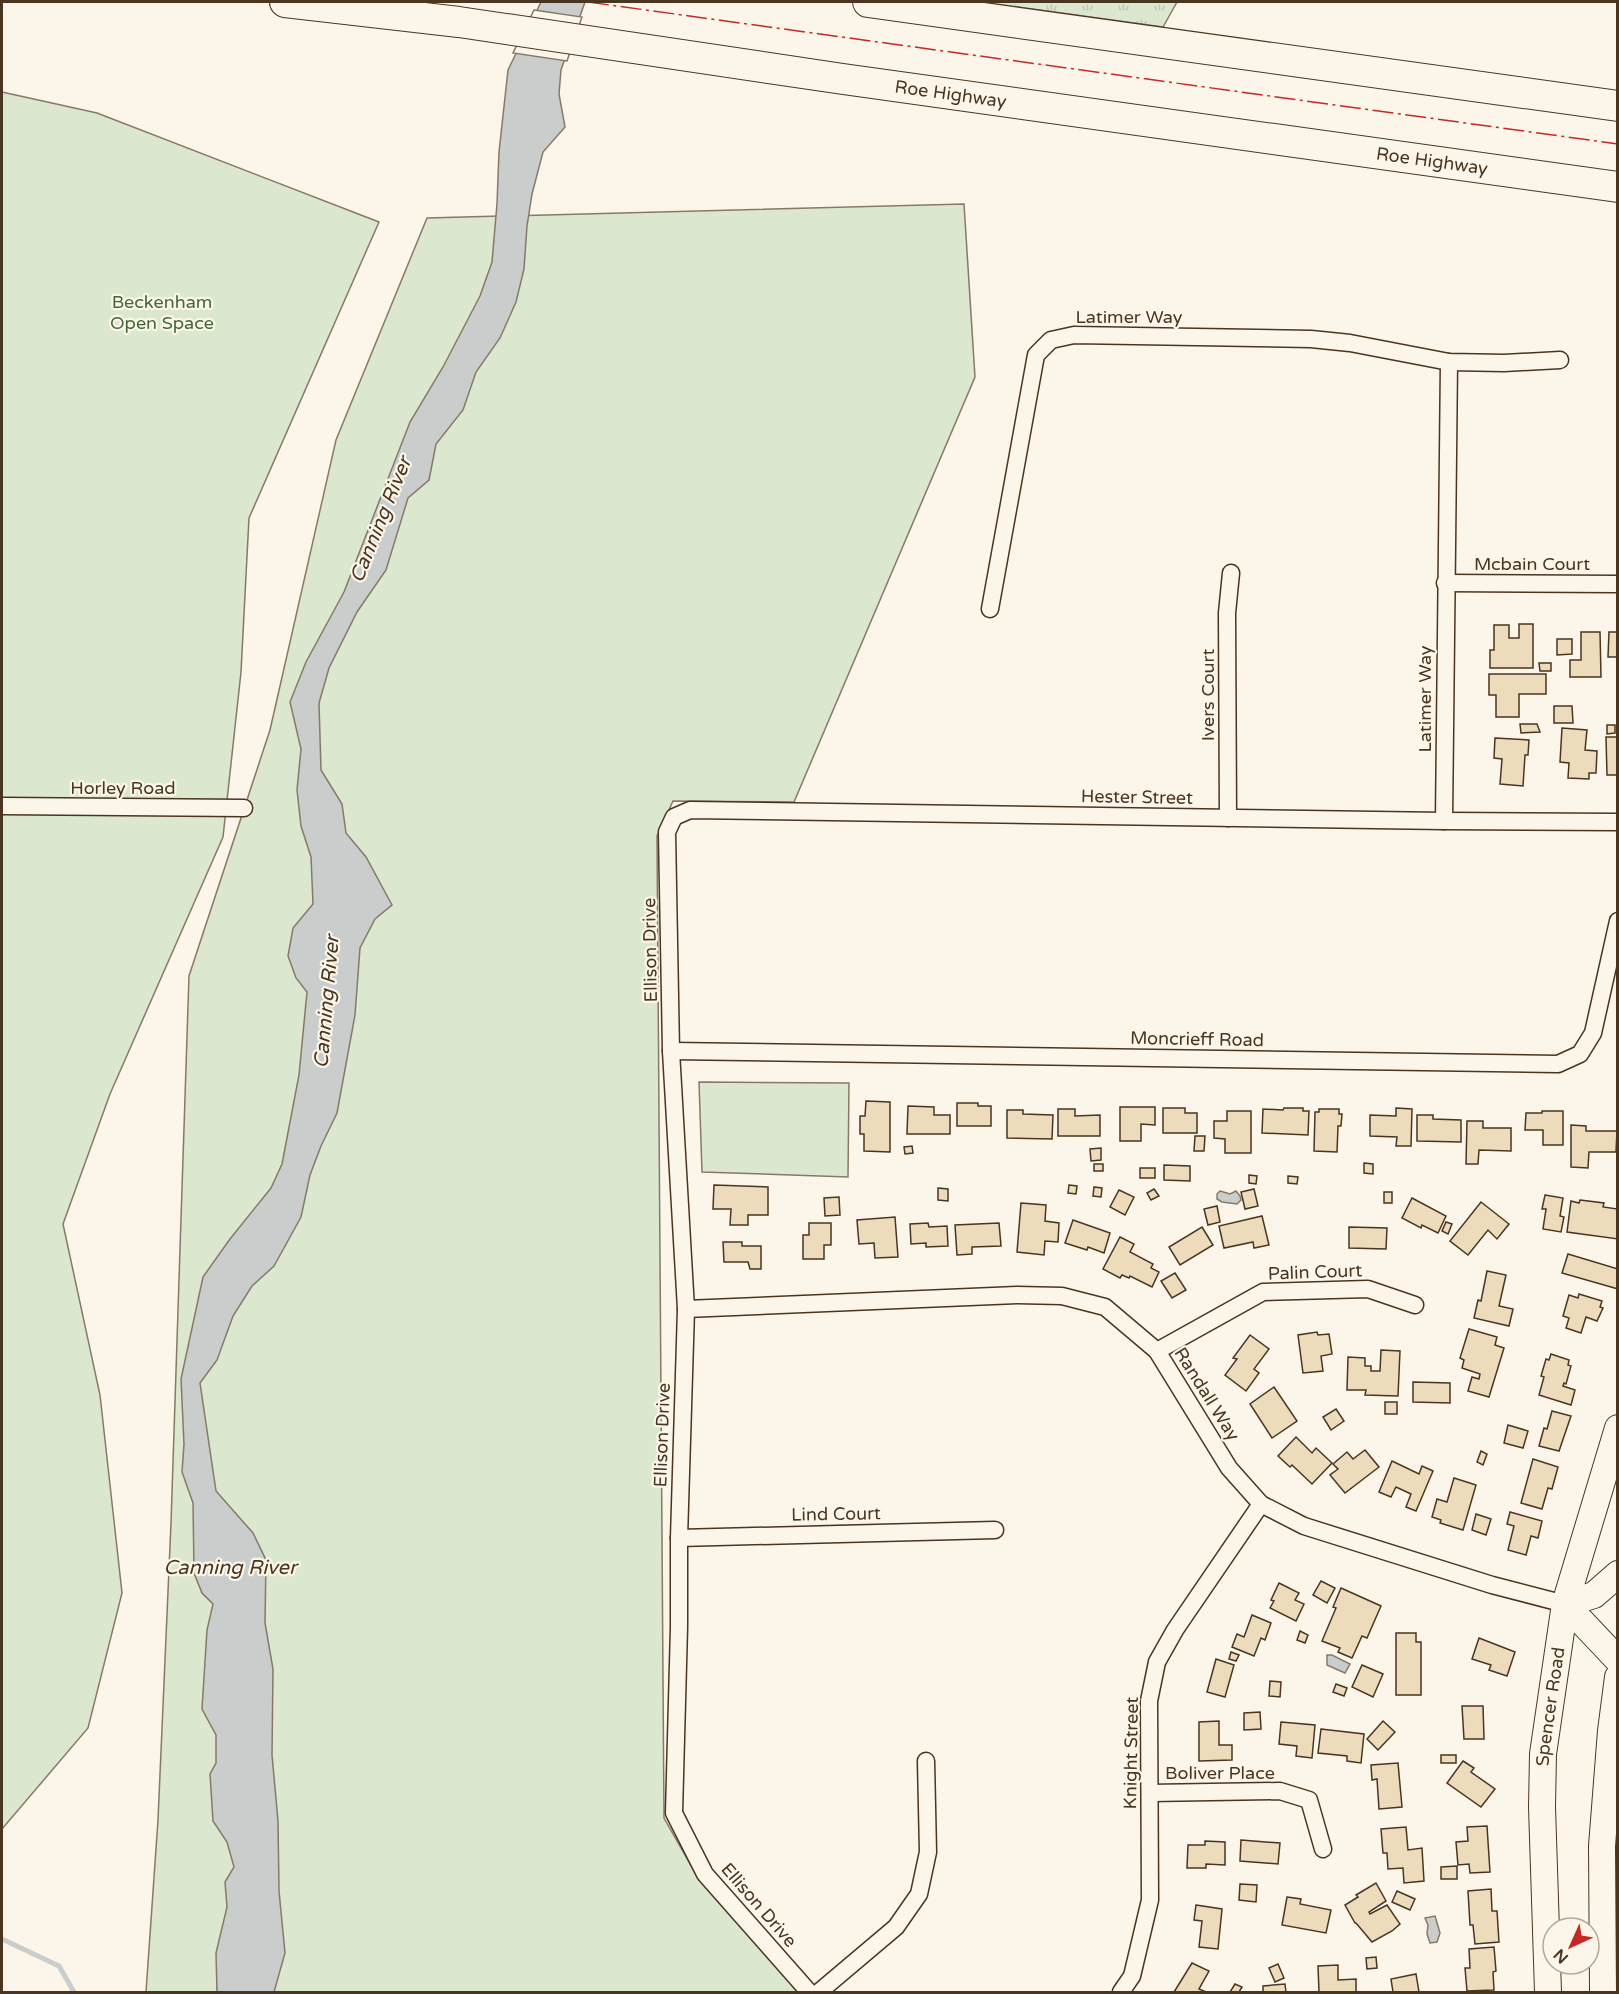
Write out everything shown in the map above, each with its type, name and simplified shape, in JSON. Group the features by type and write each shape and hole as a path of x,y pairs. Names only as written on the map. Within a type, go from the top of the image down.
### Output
{"highway":[{"name":"Roe Highway","path":"285,2 459,22 843,79 1617,187"},
{"path":"868,2 1617,106"}],"main road":[{"name":"Spencer Road","path":"1548,1992 1542,1807 1543,1754 1565,1604 1617,1428"},
{"path":"1617,1574 1594,1595 1565,1604 1617,1660"},
{"path":"1603,1992 1602,1846 1617,1677"}],"street":[{"name":"Latimer Way","path":"990,609 1036,356 1051,340 1074,335 1311,339 1350,343 1449,362 1504,363 1560,360"},
{"name":"Latimer Way","path":"1444,821 1449,362"},
{"name":"Ivers Court","path":"1228,818 1227,613 1231,573"},
{"name":"Mcbain Court","path":"1445,583 1617,584"},
{"name":"Horley Road","path":"2,807 244,808"},
{"name":"Hester Street","path":"667,832 674,817 690,810 1617,822"},
{"name":"Ellison Drive","path":"667,832 671,1051 686,1310 674,1813 705,1874 809,1992"},
{"name":"Moncrieff Road","path":"671,1051 1558,1064 1580,1054 1593,1033 1617,921"},
{"name":"Palin Court","path":"1157,1351 1263,1292 1368,1289 1414,1305"},
{"name":"Randall Way","path":"686,1310 1017,1295 1062,1296 1105,1307 1157,1351 1229,1468 1261,1504 1304,1526 1492,1585 1565,1604"},
{"name":"Knight Street","path":"1120,1992 1132,1976 1150,1900 1149,1701 1157,1662 1175,1630 1261,1504"},
{"name":"Lind Court","path":"679,1538 995,1530"},
{"path":"819,1992 896,1926 919,1894 928,1852 926,1761"},
{"name":"Boliver Place","path":"1150,1793 1280,1791 1309,1800 1323,1849"}],"green space":[{"path":"982,2 1177,2 1163,27"},
{"name":"Beckenham Open Space","path":"2,92 97,113 379,222 249,518 241,672 223,837 110,1094 63,1224 100,1395 122,1593 88,1728 2,1829"},
{"path":"964,204 975,377 794,802 673,801 657,836 664,1818 697,1876 799,1992 146,1992 158,1820 171,1523 189,976 270,730 336,440 427,218"},
{"path":"699,1082 849,1083 848,1177 702,1172"}],"water":[{"name":"Canning River","path":"541,2 585,2 561,70 559,94 565,127 543,152 532,194 524,269 516,302 500,338 476,372 463,410 436,444 429,480 408,498 386,570 357,612 329,668 319,703 321,770 342,804 346,833 366,857 392,905 375,919 360,948 355,1015 337,1113 310,1175 301,1217 274,1266 252,1286 233,1316 217,1360 200,1383 216,1491 253,1533 266,1560 265,1623 273,1669 272,1755 278,1821 279,1891 285,1953 274,1992 217,1992 216,1953 227,1907 225,1882 234,1867 227,1842 213,1821 210,1774 216,1763 216,1735 202,1709 207,1630 213,1604 202,1593 194,1573 193,1503 182,1472 184,1444 181,1379 203,1277 271,1188 282,1164 299,1075 307,992 296,978 288,956 293,928 313,904 311,857 301,826 297,790 301,749 290,702 306,662 344,592 410,422 443,367 480,296 492,262 499,152 508,70"},
{"path":"1220,1191 1230,1194 1236,1191 1241,1200 1237,1204 1222,1202 1217,1199"},
{"path":"1327,1655 1332,1655 1350,1664 1345,1673 1327,1665"},
{"path":"1435,1916 1440,1933 1437,1942 1430,1943 1425,1918"}],"pier":[{"path":"534,10 582,17 567,61 513,53"}],"building":[{"path":"1519,624 1533,624 1533,668 1490,668 1490,650 1494,650 1494,625 1509,625 1509,638 1519,638"},
{"path":"1581,632 1600,632 1601,677 1570,677 1570,660 1581,660"},
{"path":"1609,632 1618,632 1618,657 1608,657"},
{"path":"1557,639 1572,639 1572,654 1557,655"},
{"path":"1539,663 1551,663 1551,671 1540,671"},
{"path":"1489,674 1546,674 1546,694 1519,694 1519,717 1496,717 1496,695 1489,695"},
{"path":"1554,706 1572,706 1573,723 1554,723"},
{"path":"1520,724 1537,724 1540,732 1521,733"},
{"path":"1607,725 1615,725 1615,733 1607,734"},
{"path":"1562,728 1587,730 1585,750 1597,751 1596,773 1589,773 1589,779 1568,778 1569,763 1560,762"},
{"path":"1606,737 1618,737 1618,775 1607,775"},
{"path":"1495,738 1529,740 1528,755 1525,755 1523,786 1500,784 1502,759 1494,758"},
{"path":"866,1101 890,1102 890,1152 864,1151 864,1134 860,1134 860,1116 865,1116"},
{"path":"957,1103 978,1103 978,1106 991,1106 991,1126 957,1126"},
{"path":"908,1106 934,1107 934,1115 950,1115 950,1134 907,1134"},
{"path":"1120,1107 1155,1107 1155,1125 1141,1124 1141,1141 1120,1141"},
{"path":"1163,1108 1185,1108 1185,1113 1197,1113 1197,1133 1163,1133"},
{"path":"1284,1108 1303,1108 1303,1111 1309,1111 1308,1135 1262,1133 1263,1109 1283,1110"},
{"path":"1396,1108 1412,1109 1411,1146 1396,1146 1397,1137 1370,1136 1370,1115 1396,1116"},
{"path":"1058,1109 1075,1109 1075,1116 1100,1115 1100,1136 1058,1136"},
{"path":"1319,1109 1339,1109 1339,1114 1342,1114 1341,1126 1338,1126 1337,1152 1314,1151 1315,1112 1319,1112"},
{"path":"1007,1110 1023,1110 1023,1114 1053,1115 1052,1139 1007,1138"},
{"path":"1227,1111 1251,1111 1251,1153 1225,1153 1225,1139 1214,1138 1214,1121 1227,1121"},
{"path":"1542,1111 1563,1111 1563,1145 1543,1145 1543,1130 1525,1130 1526,1113 1542,1113"},
{"path":"1417,1115 1433,1115 1433,1119 1461,1120 1461,1142 1417,1141"},
{"path":"1467,1121 1483,1121 1483,1128 1511,1128 1511,1151 1479,1150 1478,1164 1466,1164"},
{"path":"1571,1125 1586,1126 1586,1131 1617,1131 1616,1152 1589,1152 1588,1168 1571,1167"},
{"path":"1195,1136 1205,1136 1204,1151 1194,1151"},
{"path":"912,1146 913,1153 905,1154 904,1147"},
{"path":"1101,1148 1101,1160 1091,1161 1090,1149"},
{"path":"1364,1163 1373,1164 1373,1174 1364,1173"},
{"path":"1094,1164 1103,1164 1103,1171 1094,1171"},
{"path":"1164,1165 1190,1166 1190,1181 1164,1180"},
{"path":"1140,1168 1155,1168 1155,1178 1140,1178"},
{"path":"1249,1175 1257,1176 1256,1184 1249,1183"},
{"path":"1288,1176 1298,1177 1297,1184 1288,1183"},
{"path":"714,1185 768,1187 768,1215 748,1215 748,1225 730,1225 731,1209 713,1209"},
{"path":"1069,1185 1077,1186 1076,1194 1068,1193"},
{"path":"1094,1187 1102,1188 1101,1197 1093,1196"},
{"path":"938,1188 948,1189 948,1201 938,1200"},
{"path":"1154,1189 1159,1196 1151,1200 1147,1193"},
{"path":"1254,1189 1258,1206 1245,1209 1241,1192"},
{"path":"1119,1190 1134,1197 1125,1215 1110,1207"},
{"path":"1384,1192 1392,1192 1392,1203 1384,1203"},
{"path":"1545,1195 1563,1198 1560,1216 1564,1217 1561,1232 1543,1229 1546,1209 1542,1209"},
{"path":"839,1197 840,1215 825,1216 824,1198"},
{"path":"1412,1198 1446,1216 1438,1233 1422,1225 1421,1228 1402,1218"},
{"path":"1580,1200 1604,1203 1603,1207 1617,1209 1618,1206 1618,1239 1567,1232 1571,1201 1579,1203"},
{"path":"1481,1202 1509,1224 1497,1239 1488,1230 1468,1255 1450,1241"},
{"path":"1021,1203 1046,1205 1045,1221 1059,1223 1058,1242 1045,1241 1044,1255 1017,1252"},
{"path":"1217,1206 1220,1222 1208,1225 1204,1209"},
{"path":"1262,1216 1269,1245 1254,1248 1253,1242 1224,1248 1219,1226"},
{"path":"895,1217 898,1257 875,1258 874,1243 859,1244 857,1220"},
{"path":"1073,1220 1110,1233 1104,1253 1088,1247 1087,1250 1065,1243"},
{"path":"1446,1222 1452,1224 1448,1234 1442,1231"},
{"path":"809,1223 831,1223 831,1245 824,1245 824,1259 803,1259 803,1235 809,1235"},
{"path":"928,1223 929,1227 947,1226 948,1246 926,1247 926,1243 911,1244 910,1224"},
{"path":"999,1223 1001,1246 972,1247 972,1254 957,1255 955,1225"},
{"path":"1202,1227 1213,1245 1180,1265 1169,1247"},
{"path":"1349,1227 1387,1228 1386,1249 1349,1248"},
{"path":"1120,1237 1134,1244 1130,1252 1153,1264 1151,1268 1159,1272 1152,1287 1130,1276 1129,1278 1122,1275 1120,1278 1103,1269"},
{"path":"723,1242 742,1242 742,1246 761,1246 761,1269 750,1269 748,1262 724,1262"},
{"path":"1568,1254 1618,1269 1618,1289 1562,1273"},
{"path":"1487,1271 1506,1275 1499,1306 1513,1309 1509,1326 1474,1318 1478,1300 1481,1301"},
{"path":"1175,1273 1186,1290 1172,1298 1161,1281"},
{"path":"1579,1294 1602,1301 1600,1307 1603,1308 1597,1321 1586,1317 1581,1333 1566,1328 1569,1318 1563,1316 1569,1295 1578,1298"},
{"path":"1469,1329 1497,1337 1495,1345 1504,1348 1489,1397 1468,1391 1472,1377 1479,1379 1480,1374 1462,1368 1464,1360 1460,1358"},
{"path":"1317,1332 1318,1335 1329,1334 1332,1354 1321,1356 1323,1371 1303,1373 1298,1335"},
{"path":"1250,1335 1269,1349 1254,1369 1259,1373 1246,1391 1225,1375 1237,1359 1233,1358"},
{"path":"1381,1350 1400,1351 1398,1396 1365,1395 1366,1390 1347,1390 1348,1357 1365,1358 1365,1366 1371,1366 1371,1371 1380,1371"},
{"path":"1551,1354 1569,1360 1568,1365 1571,1366 1566,1384 1564,1383 1563,1386 1575,1390 1571,1405 1539,1395 1544,1377 1541,1376 1546,1359 1549,1360"},
{"path":"1413,1382 1450,1383 1450,1403 1413,1402"},
{"path":"1274,1387 1297,1421 1272,1438 1250,1404"},
{"path":"1385,1402 1397,1402 1397,1414 1385,1414"},
{"path":"1336,1409 1344,1421 1331,1430 1323,1417"},
{"path":"1552,1411 1571,1416 1559,1451 1539,1446"},
{"path":"1508,1425 1528,1431 1523,1448 1504,1443"},
{"path":"1296,1437 1312,1453 1316,1448 1332,1463 1312,1484 1292,1465 1290,1467 1278,1456"},
{"path":"1365,1450 1379,1467 1345,1493 1330,1475 1338,1469 1333,1464 1347,1452 1353,1459"},
{"path":"1481,1451 1487,1454 1483,1465 1477,1462"},
{"path":"1533,1459 1558,1467 1552,1489 1548,1488 1542,1509 1521,1503"},
{"path":"1392,1461 1419,1474 1422,1466 1433,1471 1416,1511 1406,1507 1411,1494 1396,1487 1391,1497 1379,1492"},
{"path":"1454,1478 1476,1485 1463,1530 1440,1523 1441,1520 1432,1517 1437,1499 1447,1502"},
{"path":"1510,1512 1542,1521 1538,1538 1531,1536 1526,1555 1508,1550 1514,1526 1507,1524"},
{"path":"1476,1514 1491,1519 1486,1535 1472,1530"},
{"path":"1321,1581 1335,1588 1327,1603 1313,1595"},
{"path":"1279,1583 1299,1593 1295,1600 1304,1604 1296,1621 1270,1608"},
{"path":"1341,1588 1381,1606 1367,1638 1362,1636 1352,1658 1338,1652 1340,1648 1322,1641 1336,1608 1333,1607"},
{"path":"1252,1615 1271,1623 1265,1640 1261,1638 1254,1656 1232,1647 1237,1634 1244,1637"},
{"path":"1300,1631 1308,1635 1305,1643 1297,1640"},
{"path":"1396,1633 1416,1633 1416,1642 1421,1642 1421,1695 1396,1695"},
{"path":"1479,1638 1515,1652 1507,1676 1489,1670 1491,1665 1472,1659"},
{"path":"1231,1652 1239,1655 1236,1661 1229,1659"},
{"path":"1216,1659 1234,1665 1225,1697 1207,1692"},
{"path":"1362,1665 1383,1674 1373,1697 1352,1687"},
{"path":"1270,1681 1281,1682 1280,1697 1269,1696"},
{"path":"1336,1684 1347,1688 1344,1696 1333,1692"},
{"path":"1462,1706 1483,1706 1484,1739 1464,1739"},
{"path":"1260,1712 1261,1729 1244,1730 1244,1713"},
{"path":"1219,1721 1219,1745 1232,1745 1232,1760 1199,1761 1199,1722"},
{"path":"1383,1721 1395,1732 1378,1750 1367,1739"},
{"path":"1281,1722 1315,1725 1312,1758 1296,1756 1297,1746 1279,1744"},
{"path":"1321,1729 1364,1734 1361,1763 1347,1761 1347,1756 1318,1753"},
{"path":"1441,1755 1456,1755 1456,1763 1441,1763"},
{"path":"1463,1761 1474,1768 1471,1772 1495,1789 1481,1807 1447,1783"},
{"path":"1398,1763 1402,1807 1379,1809 1377,1779 1372,1780 1371,1765"},
{"path":"1487,1826 1490,1872 1470,1873 1469,1864 1458,1865 1456,1842 1468,1841 1467,1827"},
{"path":"1406,1827 1408,1850 1422,1848 1424,1881 1404,1883 1403,1868 1388,1869 1387,1853 1383,1853 1381,1829"},
{"path":"1241,1840 1280,1843 1278,1864 1240,1861"},
{"path":"1205,1841 1225,1842 1225,1865 1206,1864 1206,1868 1187,1868 1188,1845 1205,1845"},
{"path":"1457,1866 1457,1879 1441,1879 1441,1867"},
{"path":"1376,1883 1386,1901 1369,1912 1370,1914 1387,1905 1400,1924 1372,1942 1355,1923 1345,1905"},
{"path":"1240,1884 1257,1885 1256,1902 1239,1900"},
{"path":"1491,1889 1492,1911 1497,1911 1499,1942 1475,1944 1473,1925 1470,1925 1468,1891"},
{"path":"1397,1891 1415,1899 1410,1910 1392,1902"},
{"path":"1287,1897 1301,1899 1300,1904 1331,1910 1326,1933 1282,1925"},
{"path":"1196,1905 1222,1909 1218,1949 1199,1947 1202,1921 1194,1920"},
{"path":"1494,1947 1496,1971 1493,1972 1494,1990 1467,1991 1465,1968 1470,1968 1469,1949"},
{"path":"1376,1957 1377,1968 1367,1969 1366,1958"},
{"path":"1192,1963 1209,1971 1199,1989 1206,1992 1174,1992"},
{"path":"1278,1964 1284,1978 1275,1982 1269,1968"},
{"path":"1338,1965 1338,1980 1356,1979 1356,1992 1319,1992 1318,1966"},
{"path":"1416,1974 1419,1992 1393,1992 1391,1979"},
{"path":"1235,1984 1242,1987 1239,1992 1230,1992"},
{"path":"1285,1984 1286,1992 1263,1992 1263,1986"}],"waterway":[{"path":"2,1939 59,1966 74,1992"}],"power":[{"path":"588,2 1618,144"}]}
